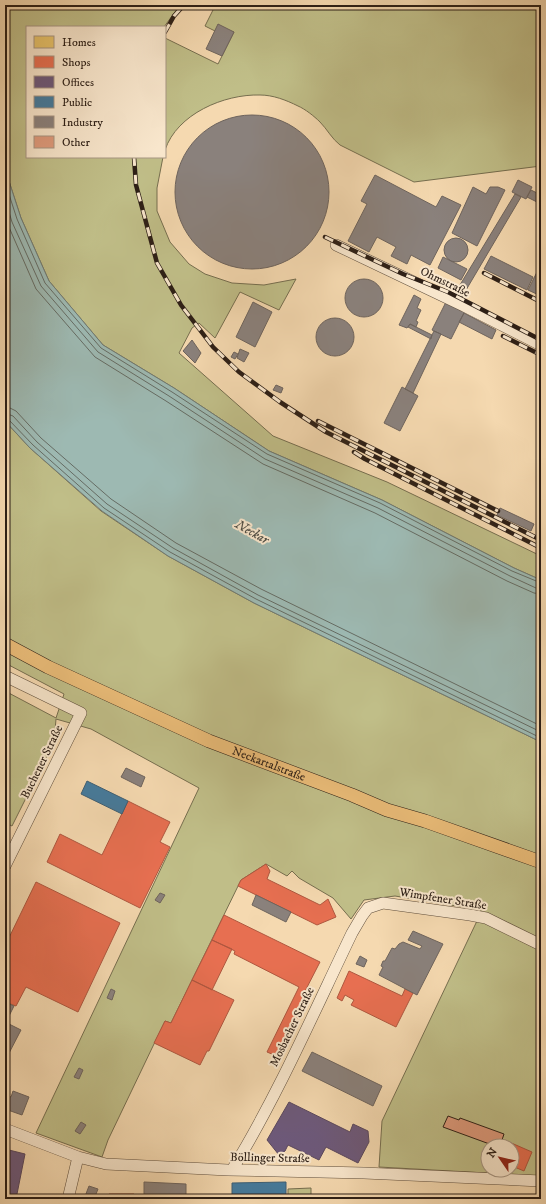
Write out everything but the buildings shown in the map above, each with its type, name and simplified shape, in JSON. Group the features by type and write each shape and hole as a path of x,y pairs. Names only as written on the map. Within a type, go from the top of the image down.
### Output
{"main road":[{"name":"Neckartalstraße","path":"5,644 48,667 209,741 352,795 387,810 425,821 541,862"}],"street":[{"name":"Ohmstraße","path":"336,244 541,345"},
{"name":"Buchener Straße","path":"5,676 81,713 5,866"},
{"name":"Wimpfener Straße","path":"383,903 486,918 541,945"},
{"name":"Mosbacher Straße","path":"232,1170 253,1135 359,922 368,908 383,903"},
{"name":"Böllinger Straße","path":"5,1129 78,1157 106,1164 541,1181"},
{"path":"68,1199 78,1157"}],"shaded area":[{"path":"5,5 180,5 165,26 26,26 26,158 163,158 157,188 157,211 170,242 189,264 205,274 232,283 264,285 296,279 279,310 240,292 215,338 199,323 192,328 179,353 273,436 387,482 541,556 541,580 514,568 382,500 269,451 174,388 103,345 49,281 21,218 5,169"},
{"path":"217,5 532,5 541,10 541,166 414,182 340,145 334,140 318,120 301,107 279,98 260,95 232,98 217,102 204,109 180,126 171,137 166,148 166,38 218,64 234,32 215,31 205,26"},
{"path":"5,421 30,448 101,511 168,556 254,603 541,742 541,1176 520,1175 520,1138 480,1138 480,1173 379,1167 382,1121 481,910 395,896 364,900 351,919 333,898 299,878 292,871 287,876 266,864 241,880 171,1023 165,1021 108,1140 102,1157 36,1133 199,788 91,729 56,719 54,742 12,826 6,823 7,782 5,781 5,691 56,718 64,694 5,663"},
{"path":"311,1188 311,1199 288,1199 288,1189"}],"water":[{"name":"Neckar","path":"5,169 21,218 49,281 103,345 174,388 269,451 382,500 514,568 541,580 541,742 254,603 168,556 102,511 30,448 5,421"}],"railway":[{"path":"166,30 174,16 184,5"},
{"path":"134,158 136,185 157,263 181,305 213,347 239,372 280,402 326,432 541,540"},
{"path":"325,237 403,274 448,292 541,340"},
{"path":"484,273 541,302"},
{"path":"503,336 541,355"},
{"path":"318,421 498,511"},
{"path":"354,452 365,459 541,548"}]}
